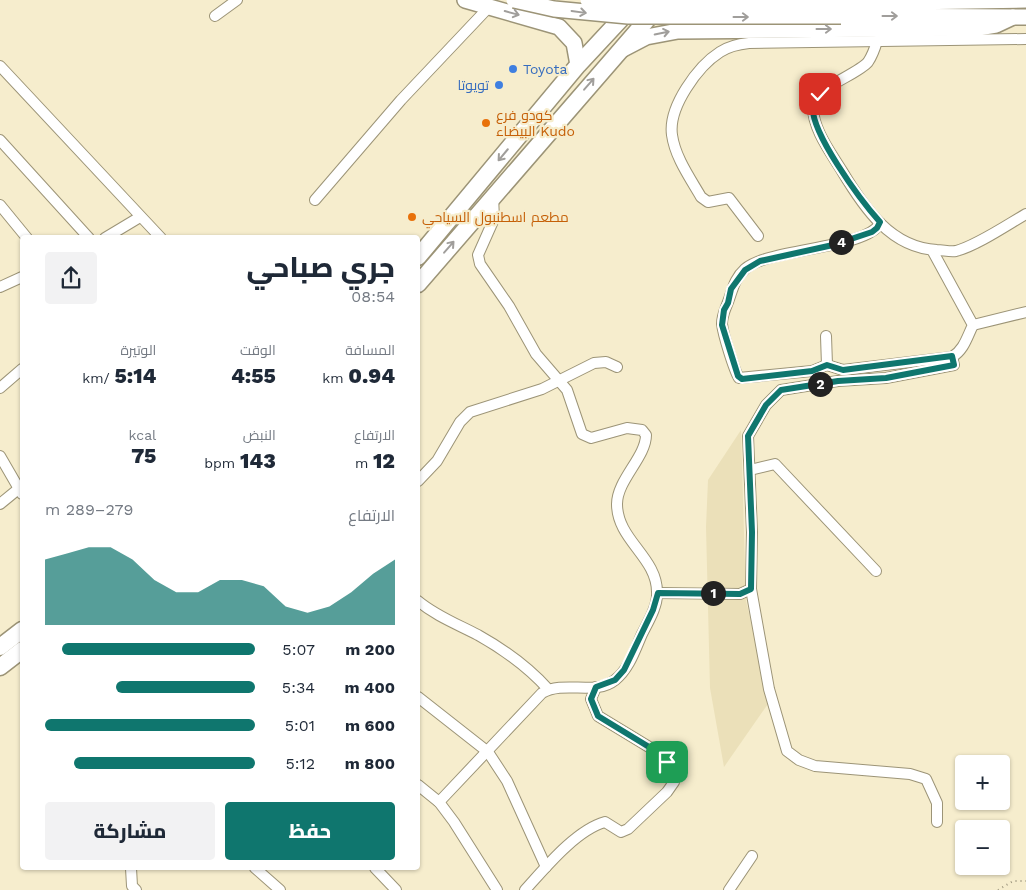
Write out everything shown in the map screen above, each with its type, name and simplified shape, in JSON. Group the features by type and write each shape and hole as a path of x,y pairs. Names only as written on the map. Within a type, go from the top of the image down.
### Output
{"highway":[{"path":"420,255 578,65 639,0"},
{"path":"420,282 664,0"},
{"path":"604,37 615,38 618,45 617,52"},
{"path":"0,647 20,632"},
{"path":"0,667 20,652"}],"main road":[{"path":"465,0 559,27 574,43 578,65"},
{"path":"514,0 554,9 628,16 841,10 994,0 1026,0"},
{"path":"588,0 625,3 1019,17"},
{"path":"617,52 646,37 678,31 978,28 996,25 1019,17"}],"street":[{"path":"215,16 237,0"},
{"path":"315,200 401,100 489,7"},
{"path":"758,236 729,198 704,201 676,150 672,126 688,86 718,52 741,44 1026,39"},
{"path":"877,41 868,62 820,94 813,106 814,117 829,150 859,197 880,222 901,240 921,249 954,251 972,245 1026,214"},
{"path":"0,66 158,235"},
{"path":"0,140 86,235"},
{"path":"439,802 488,752 542,692 561,686 596,687 615,680 624,670 653,610 658,593 651,568 627,537 622,527 617,503 625,479 643,448 646,435 642,430 627,428 596,438 584,436 577,425 567,390 558,382 536,354 509,306 480,264 478,255 494,218 493,196"},
{"path":"0,205 25,235"},
{"path":"110,235 140,217"},
{"path":"880,222 872,232 833,245 751,264 745,270 731,289 728,303 724,310 722,325 740,378 812,371 827,365 843,370 952,356 965,343 972,324 932,250"},
{"path":"0,287 20,278"},
{"path":"972,324 1026,312"},
{"path":"826,336 827,365"},
{"path":"937,822 937,803 926,779 910,774 815,766 798,760 787,751 769,689 751,589 748,436 766,405 781,390 838,381 886,378 954,365 952,356"},
{"path":"420,479 437,460 460,422 470,412 558,382 594,363 606,362 617,367"},
{"path":"0,388 20,371"},
{"path":"0,456 20,488"},
{"path":"750,470 775,464 876,571"},
{"path":"0,504 20,491"},
{"path":"658,593 740,594 751,589"},
{"path":"420,602 441,618 478,635 502,650 536,676 548,689"},
{"path":"525,890 546,867 581,835 598,824 605,822 621,832 628,829 668,792 674,782 675,770 654,750 598,716 591,699 596,687"},
{"path":"420,699 488,752 507,781 546,867"},
{"path":"420,787 439,802 460,830 497,890"},
{"path":"729,890 752,856"},
{"path":"131,870 132,886 136,890"},
{"path":"257,870 280,890"},
{"path":"377,870 396,890"}],"path":[{"path":"998,890 1013,881 1026,881"}],"shaded area":[{"path":"741,430 746,601 770,701 724,767 710,688 706,527 708,480"}],"place":[{"name":"Toyota","path":"513,69"},
{"name":"تويوتا","path":"499,85"},
{"name":"كودو فرع البيضاء Kudo","path":"486,123"},
{"name":"مطعم اسطنبول السياحي","path":"412,217"}],"route":[{"path":"667,762 654,750 598,716 591,699 596,687 605,686 615,680 624,670 653,610 658,593 740,594 751,589 753,564 748,436 766,405 781,390 838,381 886,378 954,365 952,356 843,370 827,365 812,371 742,379 737,374 722,325 724,310 728,303 731,289 735,281 745,270 751,264 760,261 833,245 872,232 880,222 844,175 821,135 814,117 813,106 814,101 820,94"}]}
